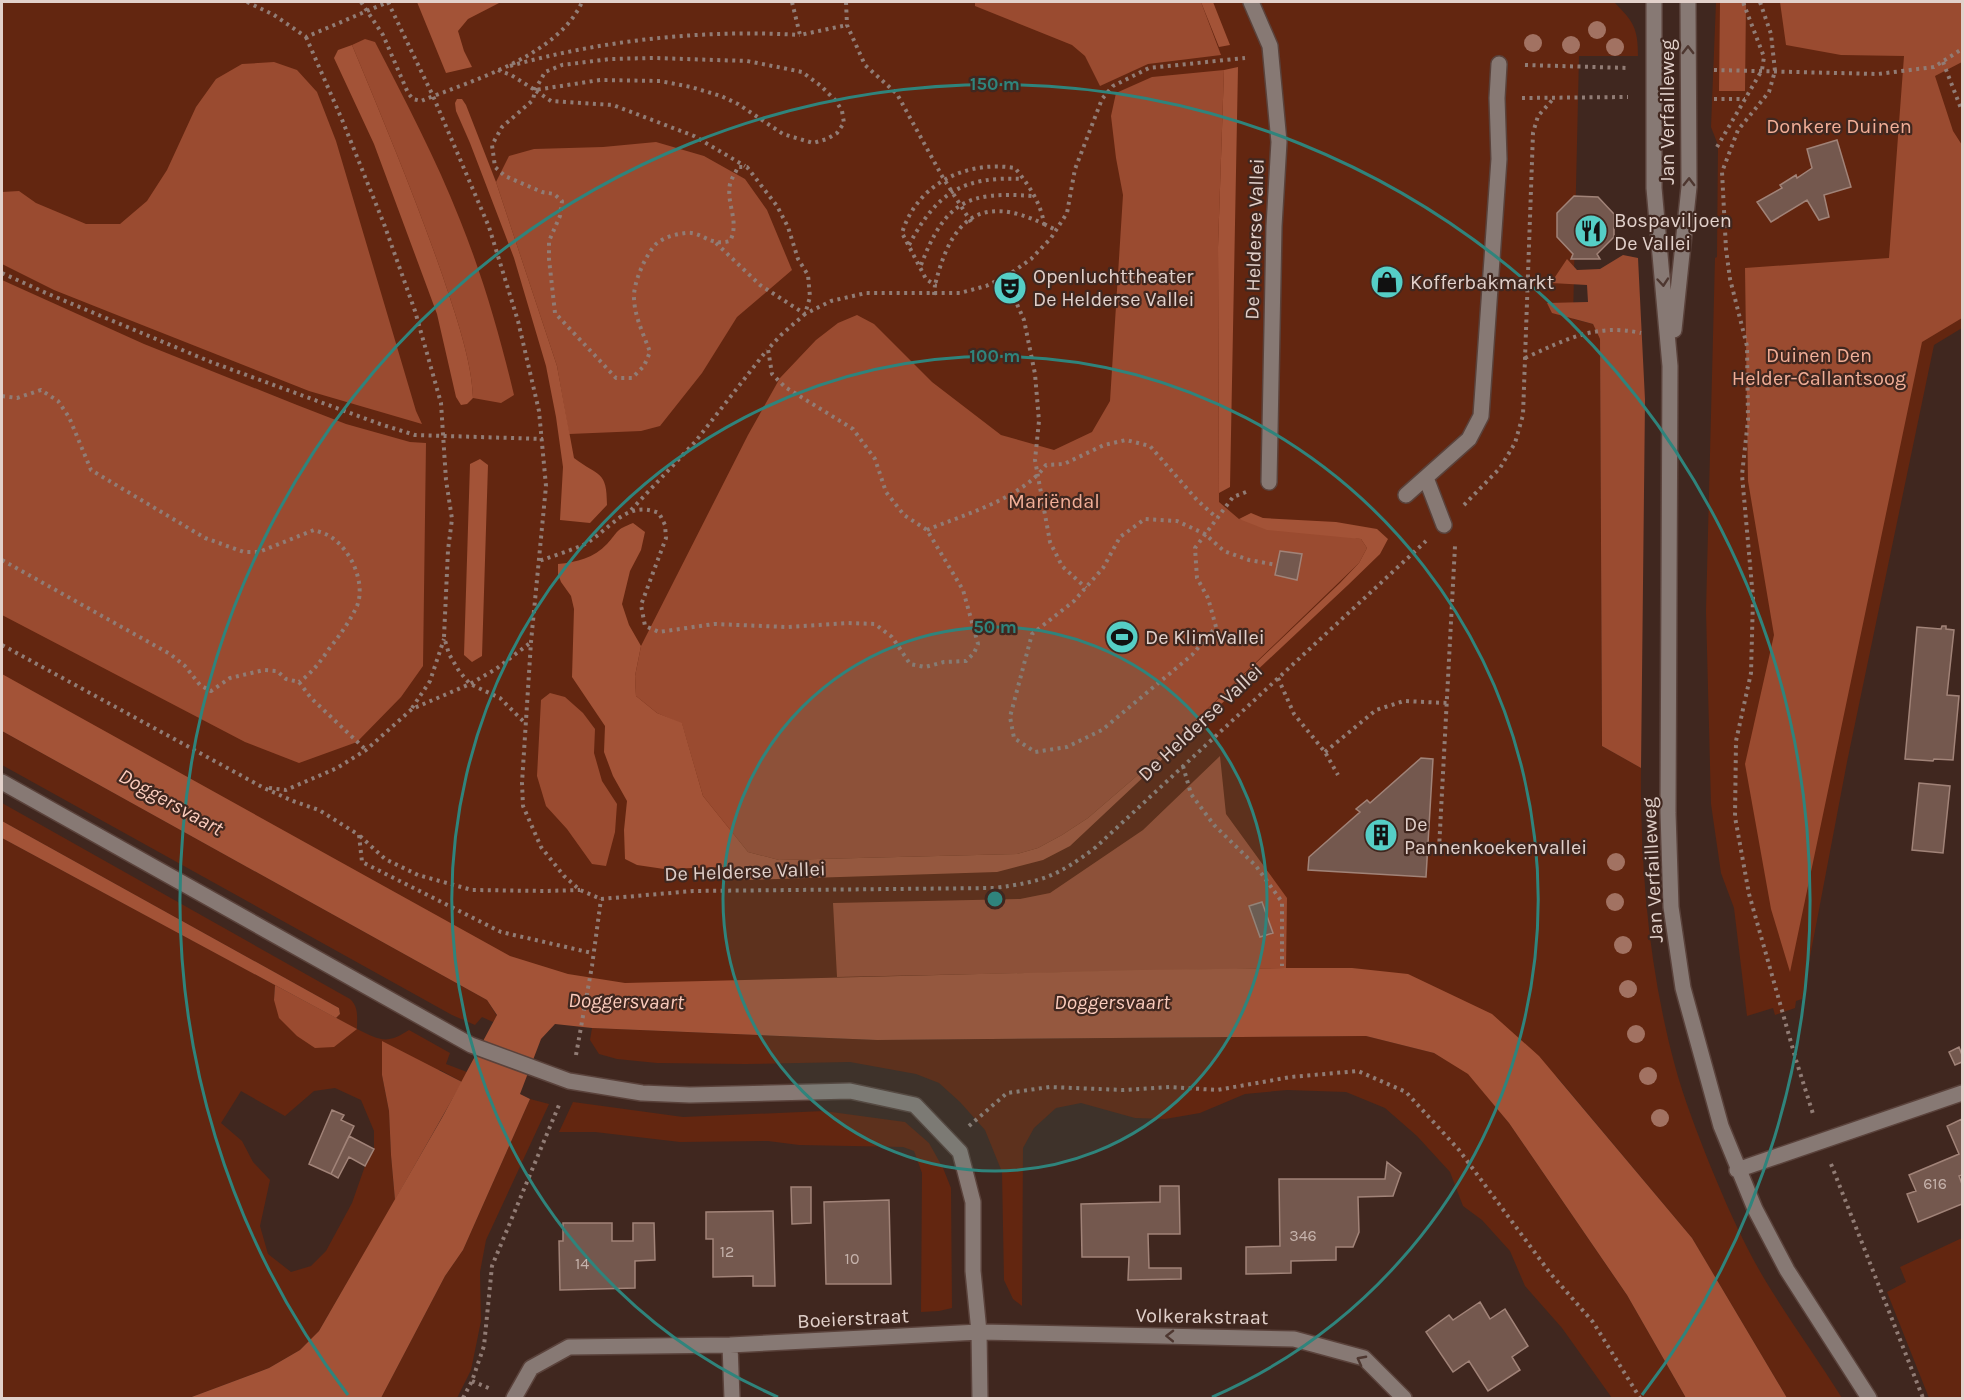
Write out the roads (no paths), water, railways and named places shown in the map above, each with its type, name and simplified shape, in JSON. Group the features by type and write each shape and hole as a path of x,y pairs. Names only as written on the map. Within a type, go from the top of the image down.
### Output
{"street":[{"name":"De Helderse Vallei","path":"1251,2 1270,46 1279,142 1274,226 1269,482"},
{"name":"Jan Verfailleweg","path":"1654,2 1654,188 1670,366 1668,813 1671,907 1683,988 1720,1126 1737,1170 1787,1269 1869,1398"},
{"name":"Jan Verfailleweg","path":"1670,366 1689,187 1688,2"},
{"path":"1406,495 1469,439 1481,416 1499,159 1497,98 1499,64"},
{"path":"1426,478 1444,525"},
{"path":"2,782 471,1045 551,1075 569,1081 642,1093 690,1095 850,1091 915,1105 960,1152 973,1202 980,1398"},
{"path":"1737,1170 1962,1093"},
{"name":"Boeierstraat","path":"514,1398 531,1368 568,1347 730,1345 979,1332"},
{"name":"Volkerakstraat","path":"979,1332 1294,1339 1364,1358 1404,1398"},
{"path":"730,1345 732,1398"}],"water":[{"path":"417,2 501,2 468,19 458,31 472,67 446,73"},
{"path":"1201,2 1213,2 1230,45 1219,47"},
{"path":"352,45 411,190 453,306 470,369 473,398 467,404 461,405 456,397 437,314 374,144 334,58 338,50"},
{"path":"1238,67 1230,487 1219,493 1218,247 1224,70"},
{"path":"457,99 462,99 466,105 496,182 557,366 574,458 600,475 605,486 607,505 590,523 560,520 563,467 546,366 514,258 456,111"},
{"path":"480,459 488,465 482,656 472,662 464,655 470,464"},
{"path":"1251,513 1263,518 1336,522 1377,529 1388,539 1380,554 1348,585 1070,846 1043,860 997,872 745,880 723,867 664,869 637,865 625,859 624,830 627,801 613,776 604,752 605,726 572,677 574,609 571,596 558,574 558,564 597,553 623,527 633,523 645,532 641,550 630,571 622,604 629,625 641,646 635,676 636,696 657,713 682,723 703,796 748,852 779,860 1017,854 1038,848 1088,818 1146,768 1340,583 1359,563 1367,548 1361,539 1267,530 1239,519"},
{"name":"Doggersvaart","path":"2,674 510,956 568,974 625,983 1286,968 1352,968 1408,974 1492,1014 1539,1056 1692,1238 1787,1398 1686,1398 1627,1295 1509,1123 1468,1074 1434,1053 1366,1036 877,1040 592,1028 555,1024 541,1039 520,1094 530,1099 463,1250 445,1276 381,1398 189,1398 269,1368 300,1350 319,1331 443,1116 497,1015 487,1000 2,731"},
{"path":"2,821 339,1008 340,1014 336,1018 2,838"}],"place":[{"name":"Bospaviljoen De Vallei","path":"1591,231"},
{"name":"Kofferbakmarkt","path":"1387,282"},
{"name":"Openluchttheater De Helderse Vallei","path":"1010,288"},
{"name":"De KlimVallei","path":"1122,637"},
{"name":"De Pannenkoekenvallei","path":"1381,835"}],"park label":[{"name":"Donkere Duinen","path":"1839,126"},
{"name":"Duinen Den Helder-Callantsoog","path":"1819,366"},
{"name":"Mariëndal","path":"1054,501"}]}
